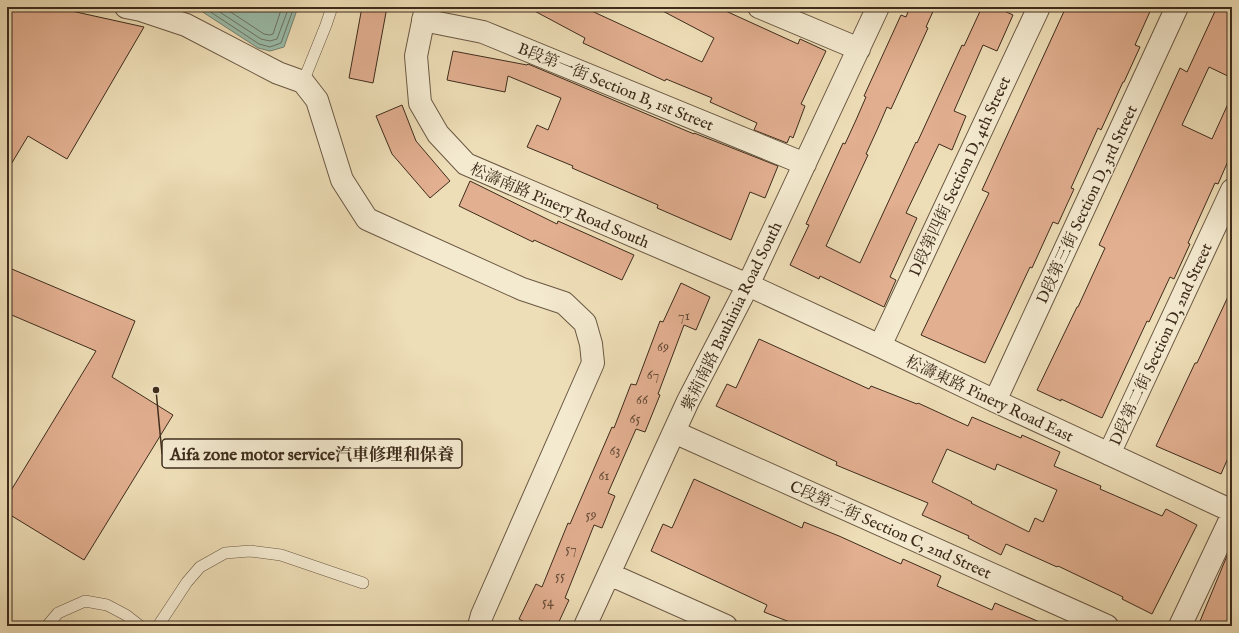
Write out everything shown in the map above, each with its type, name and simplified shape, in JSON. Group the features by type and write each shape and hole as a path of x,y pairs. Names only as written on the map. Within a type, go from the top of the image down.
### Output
{"street":[{"path":"126,7 141,10 186,25 278,73 303,82 317,100 342,180 367,218 522,289 564,303 585,323 591,344 593,363 482,615 479,626"},
{"path":"759,7 858,49"},
{"name":"紫荊南路 Bauhinia Road South","path":"585,626 688,401 748,286 878,7"},
{"name":"D段第四街 Section D, 4th Street","path":"880,346 1039,7"},
{"name":"D段第三街 Section D, 3rd Street","path":"995,401 1177,7"},
{"name":"B段第一街 Section B, 1st Street","path":"424,14 483,32 805,164"},
{"name":"松濤南路 Pinery Road South","path":"424,14 416,56 420,103 438,134 466,164 748,286"},
{"name":"D段第二街 Section D, 2nd Street","path":"1109,454 1232,190"},
{"name":"松濤東路 Pinery Road East","path":"748,286 880,346 1232,511"},
{"name":"C段第二街 Section C, 2nd Street","path":"674,432 1107,626"},
{"path":"1180,626 1232,516"},
{"path":"609,574 726,626"}],"lane":[{"path":"303,82 332,7"},
{"path":"158,626 187,582 200,567 225,553 250,551 281,555 363,583"},
{"path":"47,626 58,613 85,601 107,605 126,615 140,626"}],"water":[{"path":"195,7 298,7 284,47 270,51 258,48"}],"building":[{"path":"362,7 387,7 373,83 349,78"},
{"path":"527,7 583,7 702,62 714,38 655,7 717,7 798,44 800,39 826,51 801,104 805,106 793,138 790,136 787,143 754,130 757,123 710,102 712,98 666,79 665,81 583,43 585,38"},
{"path":"910,7 935,7 926,27 928,28 891,109 887,107 866,154 868,155 826,246 860,263 962,45 964,46 982,7 996,7 1013,15 997,51 983,45 954,111 966,116 952,150 939,144 906,213 917,218 890,277 896,280 884,307 820,276 819,279 790,265 809,225 806,224 843,143 845,144 856,120 866,97 864,96 901,15 906,17"},
{"path":"1066,7 1152,7 1135,45 1140,47 1101,130 1098,128 1071,188 1074,189 1058,224 1053,222 985,363 921,335 989,193 982,190"},
{"path":"1217,7 1232,7 1232,78 1209,67 1182,125 1212,139 1232,95 1232,152 1218,184 1215,183 1188,243 1190,244 1174,279 1170,277 1149,322 1147,321 1102,418 1061,399 1061,401 1037,390 1105,248 1099,245 1180,68 1187,72"},
{"path":"58,8 144,27 67,159 28,136 7,171 7,11 19,9"},
{"path":"453,51 528,64 694,134 778,166 765,198 750,192 731,240 657,208 658,205 572,168 573,166 527,147 537,125 548,130 561,98 508,76 505,92 447,80"},
{"path":"402,105 416,141 450,181 430,198 392,154 376,116"},
{"path":"470,181 557,224 558,221 634,255 622,280 534,240 533,242 459,206"},
{"path":"7,267 135,321 112,377 173,415 84,560 7,513 7,497 96,351 7,313"},
{"path":"681,283 710,297 696,330 684,325 658,394 660,395 645,432 636,429 608,493 615,496 602,528 594,525 565,598 569,600 557,626 532,626 519,619 536,584 542,587 568,523 570,524 612,427 614,428 631,384 636,385 660,321 663,322"},
{"path":"1232,288 1232,449 1221,474 1156,446"},
{"path":"759,339 869,389 871,386 917,404 918,403 968,426 972,417 1021,438 1022,435 1060,452 1054,466 1101,486 1100,489 1162,516 1166,509 1197,525 1152,614 1122,599 1123,597 1058,566 1057,567 1006,544 1001,555 968,538 969,536 922,515 928,503 836,465 837,462 716,406 727,384 736,388","holes":["947,449 995,470 997,464 1057,490 1043,522 1035,518 1029,532 932,482"]},
{"path":"694,479 802,528 804,522 901,564 903,559 941,576 937,586 992,610 995,603 1049,626 800,626 764,612 767,605 651,551 663,524 672,528"},
{"path":"1232,546 1232,626 1198,626 1229,551"}],"place":[{"name":"Aifa zone motor service汽車修理和保養","path":"156,390"}]}
